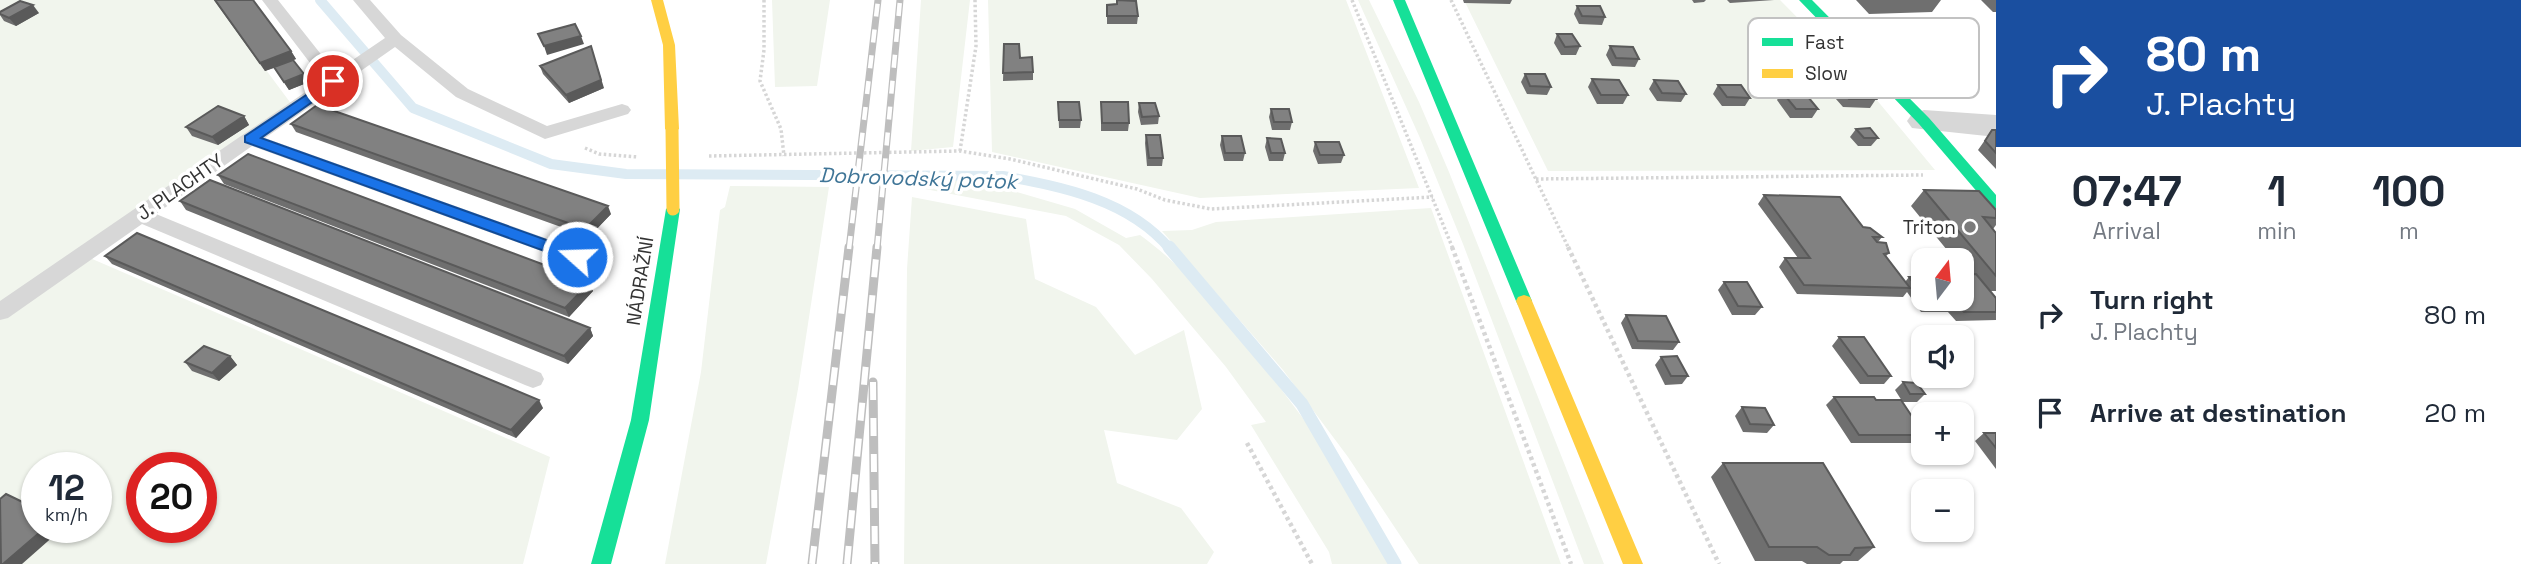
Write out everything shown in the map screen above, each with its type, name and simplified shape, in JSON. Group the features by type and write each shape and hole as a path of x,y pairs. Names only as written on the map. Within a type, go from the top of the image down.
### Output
{"main road":[{"name":"NÁDRAŽNÍ","path":"600,564 640,420 673,209 669,45 657,0"},
{"path":"1399,0 1633,564"},
{"path":"1805,0 1823,18"},
{"path":"1901,98 1996,204"}],"street":[{"path":"1924,121 1996,126"}],"lane":[{"path":"271,0 333,81"},
{"path":"361,0 392,41 462,93 545,133 622,110"},
{"name":"J. PLACHTY","path":"0,312 392,41"},
{"path":"250,139 577,257"},
{"path":"140,215 533,379"}],"path":[{"path":"764,0 764,50 760,81 781,129 785,156"},
{"path":"960,151 976,46 975,0"},
{"path":"1352,0 1433,197 1571,564"},
{"path":"1451,0 1718,564"},
{"path":"545,133 598,154 639,157"},
{"path":"700,156 960,151 1138,189 1165,200 1211,209 1433,197"},
{"path":"1536,179 1969,174"},
{"path":"1247,443 1312,564"}],"shaded area":[{"path":"0,0 214,0 298,113 90,258 550,457 523,564 0,564"},
{"path":"772,0 830,0 817,86 775,87"},
{"path":"921,0 970,0 953,147 911,151"},
{"path":"988,0 1346,0 1419,188 1200,198 992,152"},
{"path":"1358,0 1369,0 1419,102 1604,564 1584,564 1463,244 1420,138"},
{"path":"1464,0 1780,0 1798,18 1748,18 1748,98 1875,98 1935,170 1548,171"},
{"path":"905,179 979,181 1075,209 1126,238 1140,235 1186,274 1246,344 1355,487 1378,524 1396,564 1332,564 1329,552 1251,425 1266,422 1226,367 1152,279 1119,245 1066,216 904,185"},
{"path":"730,186 829,187 798,389 766,564 665,564 701,372 720,210 725,207"},
{"path":"912,197 1026,219 1035,279 1096,307 1135,355 1184,330 1202,409 1177,440 1104,430 1117,483 1181,508 1214,552 1207,564 904,564 907,269"},
{"path":"1431,208 1561,564 1419,564 1348,457 1283,370 1162,231 1192,230 1216,222"}],"building":[{"path":"215,0 253,0 291,51 260,63"},
{"path":"1117,0 1136,1 1138,16 1107,16 1107,5 1117,4"},
{"path":"20,1 33,5 9,18 0,14 0,12"},
{"path":"1577,6 1600,6 1605,17 1582,16"},
{"path":"575,24 581,36 544,46 538,34"},
{"path":"1557,34 1572,34 1580,46 1565,47"},
{"path":"1004,44 1019,44 1020,58 1032,57 1033,72 1003,73"},
{"path":"591,46 601,80 566,95 540,66"},
{"path":"1610,46 1633,47 1639,59 1616,58"},
{"path":"293,60 304,74 284,82 274,67"},
{"path":"1525,74 1545,74 1551,87 1530,86"},
{"path":"1592,79 1619,80 1628,95 1601,95"},
{"path":"1654,80 1678,81 1686,94 1662,93"},
{"path":"1718,85 1741,85 1748,95 1748,98 1727,97"},
{"path":"1787,98 1809,98 1818,109 1796,109"},
{"path":"1058,102 1079,102 1081,120 1059,120"},
{"path":"1101,102 1128,102 1129,123 1102,123"},
{"path":"1139,103 1155,103 1159,116 1142,117"},
{"path":"317,105 608,206 585,229 291,124"},
{"path":"218,106 244,116 212,137 186,127"},
{"path":"1271,109 1289,109 1292,122 1274,122"},
{"path":"1870,128 1878,138 1864,138 1856,129"},
{"path":"1992,130 1996,130 1996,153 1985,141"},
{"path":"1146,135 1160,135 1163,158 1149,158"},
{"path":"1222,136 1241,136 1245,153 1225,153"},
{"path":"1267,138 1281,139 1285,153 1271,153"},
{"path":"1315,142 1339,142 1344,155 1320,155"},
{"path":"248,154 590,282 565,308 218,175"},
{"path":"210,180 590,328 564,356 180,201"},
{"path":"1924,190 1979,191 1996,210 1996,218 1983,217 1996,233 1996,276"},
{"path":"1764,195 1840,197 1863,227 1870,228 1882,237 1873,237 1877,242 1886,243 1889,253 1884,254 1910,288 1804,285 1785,258 1810,258"},
{"path":"137,233 539,400 511,430 105,256"},
{"path":"1974,274 1996,298 1996,312 1974,312"},
{"path":"1724,282 1747,282 1762,307 1738,306"},
{"path":"1626,315 1666,316 1679,342 1638,341"},
{"path":"1839,337 1864,337 1891,376 1868,376"},
{"path":"204,346 230,356 212,373 185,362"},
{"path":"1677,356 1688,376 1671,376 1661,357"},
{"path":"1903,382 1911,383 1911,388 1921,388 1925,394 1910,394"},
{"path":"1834,397 1901,400 1911,415 1911,435 1859,435"},
{"path":"1742,407 1765,408 1774,425 1750,424"},
{"path":"1984,433 1996,433 1996,448"},
{"path":"1723,463 1823,463 1874,547 1855,548 1850,555 1829,555 1817,547 1769,547"},
{"path":"6,494 21,501 21,543 27,543 3,564 1,564 0,499"}],"waterway":[{"name":"Dobrovodský potok","path":"320,0 413,108 551,164 626,174 1003,176 1071,191 1115,207 1154,232 1170,249"},
{"name":"Dobrovodský potok","path":"1169,247 1302,404 1395,564"}],"railway":[{"path":"849,249 878,0"},
{"path":"877,249 900,0"},
{"path":"812,564 849,247"},
{"path":"847,564 877,247"},
{"path":"873,382 875,564"}],"traffic: fast":[{"path":"1399,0 1524,301"},
{"path":"1805,0 1823,18"},
{"path":"1901,98 1996,204"},
{"path":"601,564 640,420 673,209"}],"traffic: slow":[{"path":"657,0 669,45 672,129"},
{"path":"672,129 673,209"},
{"path":"1524,301 1633,564"}],"place":[{"name":"Triton","path":"1970,227"}],"route":[{"path":"333,81 250,139 577,257"}]}
